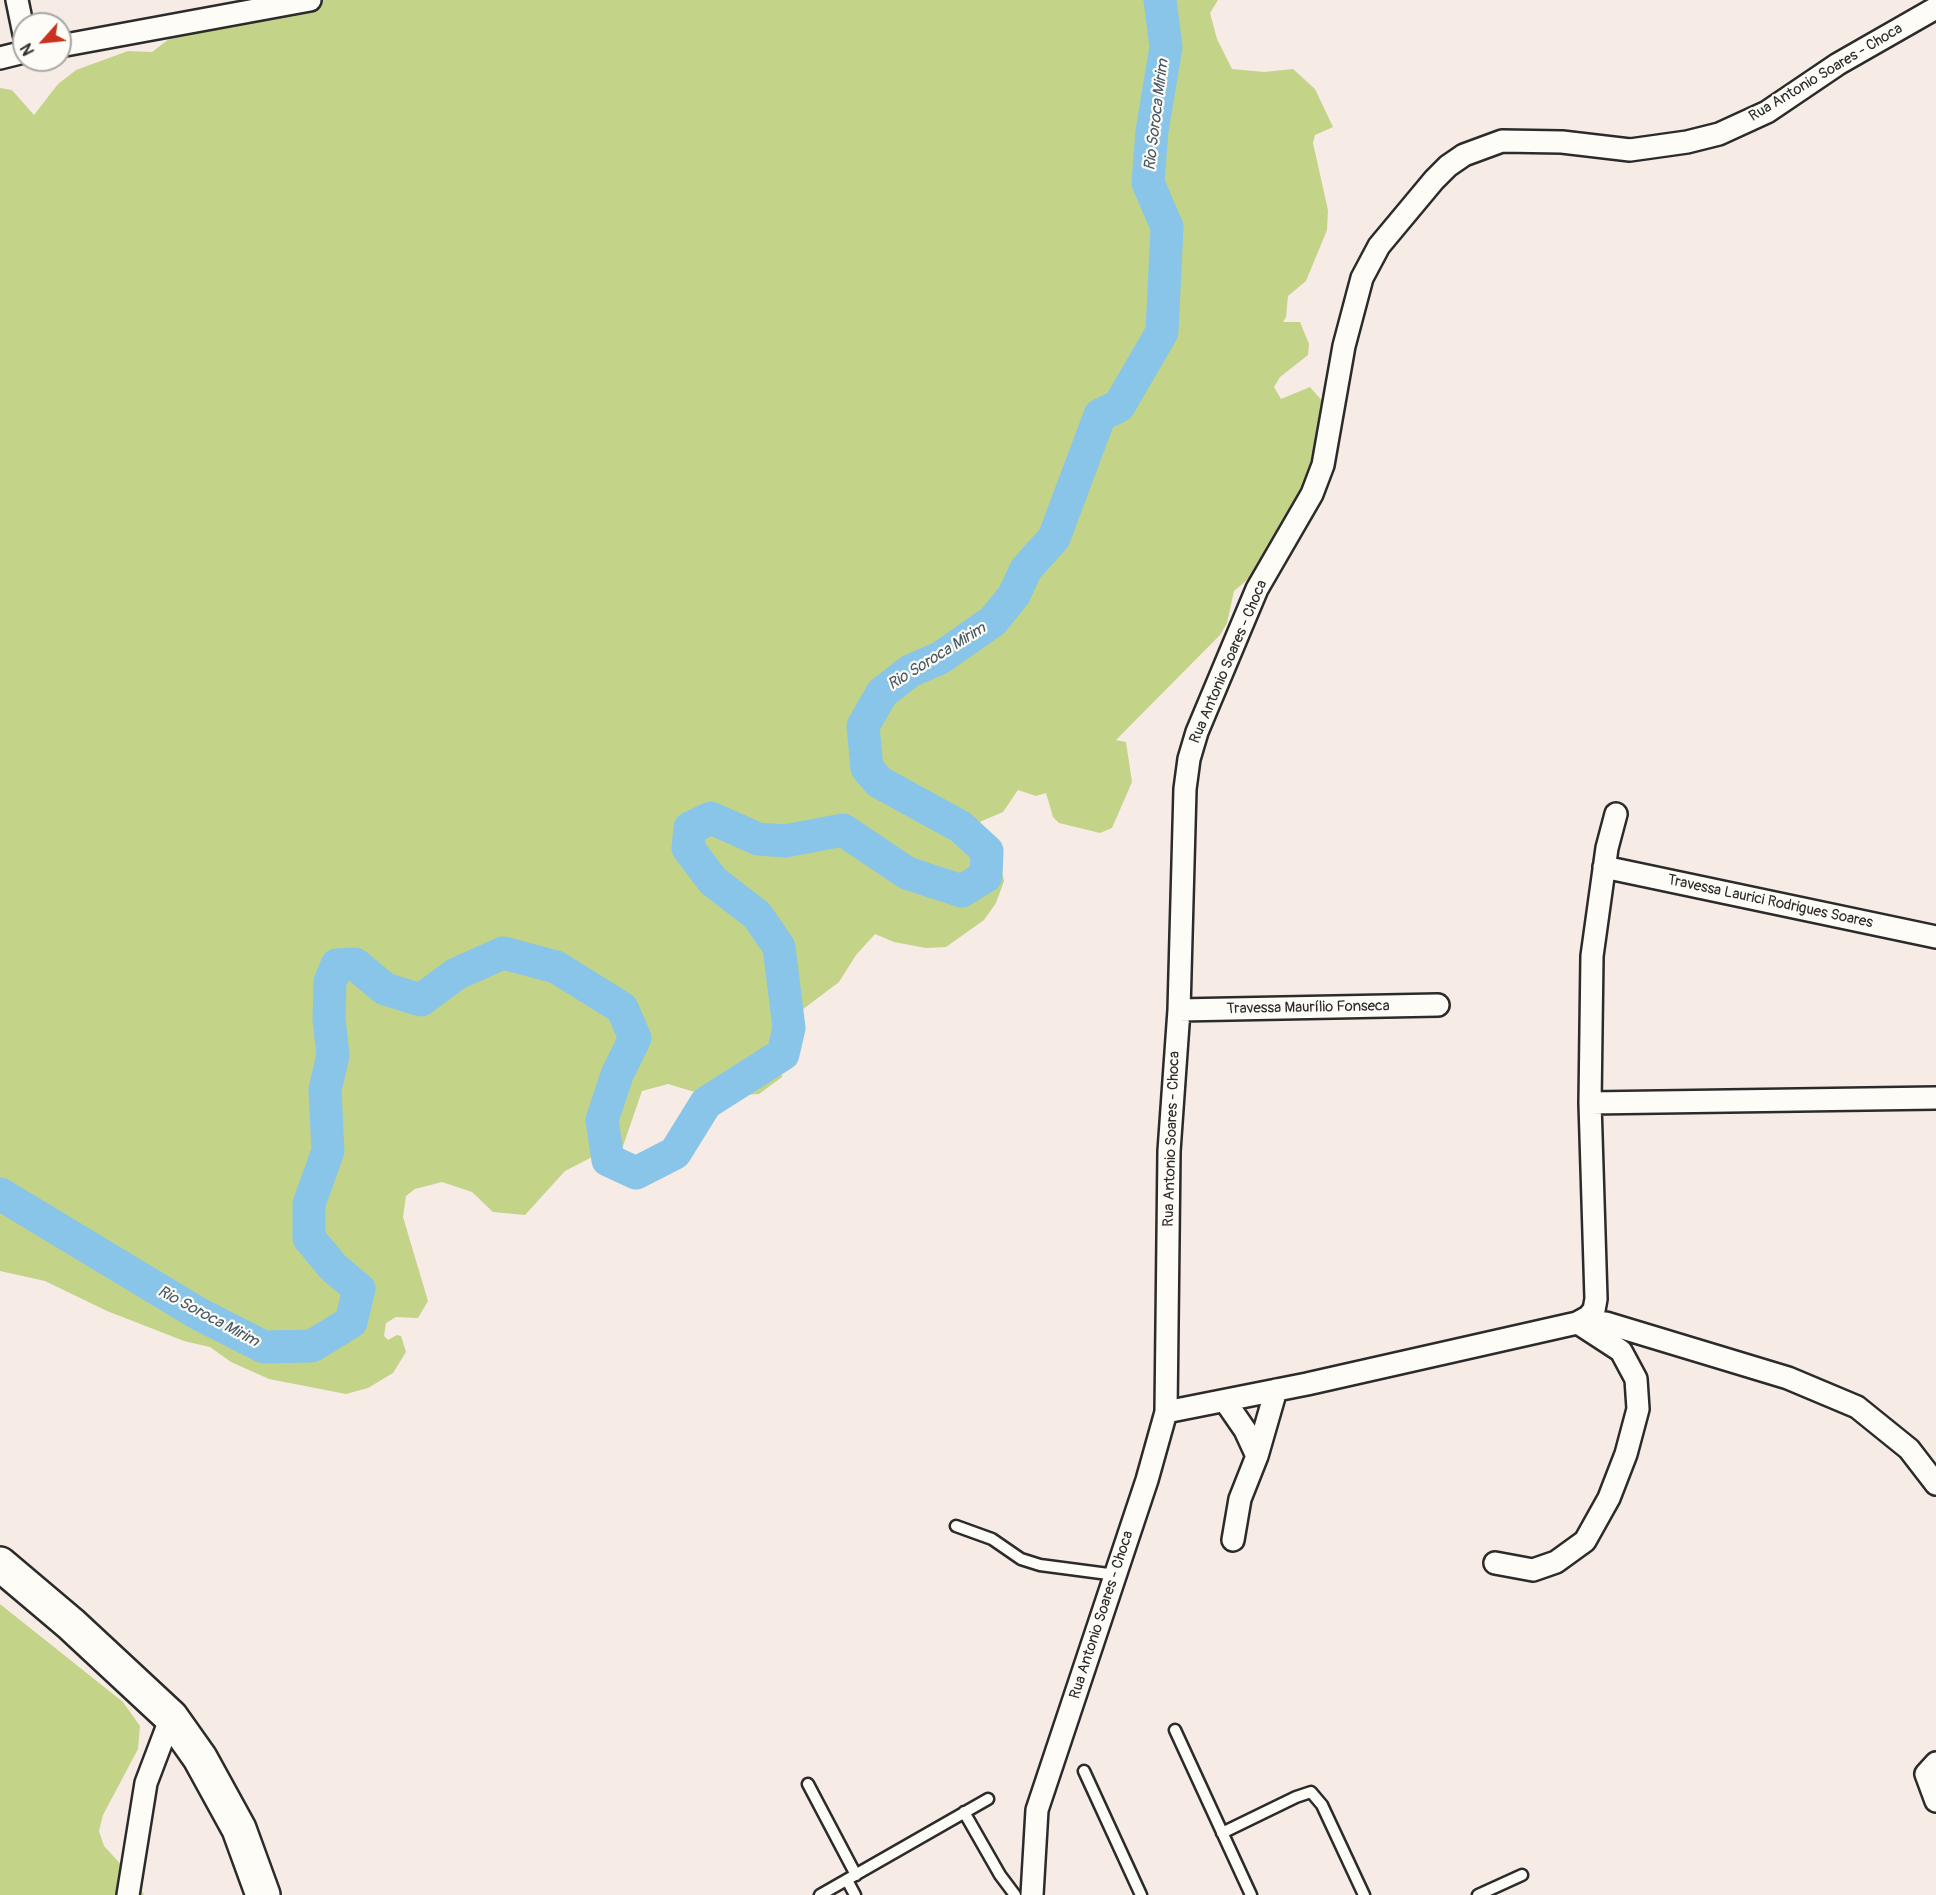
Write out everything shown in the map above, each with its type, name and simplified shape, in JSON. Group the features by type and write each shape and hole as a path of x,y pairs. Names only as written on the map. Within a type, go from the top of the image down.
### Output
{"main road":[{"path":"0,1564 71,1624 171,1717 200,1758 239,1829 263,1895"}],"street":[{"path":"72,44 310,0"},
{"name":"Rua Antonio Soares - Choca","path":"1032,1895 1037,1810 1147,1480 1166,1412 1169,1151 1179,1010 1185,789 1189,759 1197,732 1257,590 1312,494 1323,465 1344,346 1362,278 1379,246 1448,166 1482,147 1502,141 1562,142 1630,150 1687,142 1719,134 1767,112 1838,64 1936,8"},
{"path":"1577,1323 1588,1317 1594,1310 1596,1299 1590,1102 1592,956 1604,867 1616,814"},
{"name":"Travessa Laurici Rodrigues Soares","path":"1604,867 1936,937"},
{"name":"Travessa Maurílio Fonseca","path":"1179,1010 1438,1005"},
{"path":"1590,1102 1936,1098"},
{"path":"1495,1563 1533,1570 1556,1562 1585,1541 1609,1498 1626,1454 1638,1409 1636,1379 1621,1351 1577,1323"},
{"path":"1166,1412 1577,1323 1606,1323 1788,1378 1857,1407 1909,1449 1936,1484"},
{"path":"1233,1540 1240,1499 1257,1456 1276,1390"},
{"path":"1225,1401 1245,1430 1257,1456"},
{"path":"128,1895 146,1783 171,1717"},
{"path":"1936,1764 1926,1774 1936,1801"}],"lane":[{"path":"956,1526 992,1539 1021,1559 1040,1565 1116,1575"},
{"path":"1175,1731 1251,1895"},
{"path":"1084,1771 1141,1895"},
{"path":"808,1784 852,1877 855,1895"},
{"path":"1222,1833 1311,1792 1322,1805 1364,1895"},
{"path":"820,1895 988,1799"},
{"path":"964,1812 1000,1875 1015,1895"},
{"path":"1478,1895 1522,1875"}],"green space":[{"path":"256,0 1218,0 1210,13 1217,39 1232,69 1264,72 1293,69 1315,89 1333,127 1315,135 1313,143 1328,210 1327,230 1306,281 1288,296 1286,317 1283,322 1300,322 1309,344 1308,355 1280,377 1274,387 1281,399 1310,387 1323,402 1302,501 1279,553 1234,591 1227,623 1220,635 1116,740 1126,742 1132,782 1112,828 1100,833 1059,823 1053,817 1046,793 1036,796 1018,790 1003,812 970,826 971,832 997,853 1004,881 996,903 984,920 946,947 926,948 894,942 875,934 856,955 839,982 794,1016 784,1045 782,1077 759,1094 730,1096 698,1093 668,1084 642,1091 622,1149 594,1156 565,1171 525,1215 493,1212 472,1192 442,1182 415,1189 406,1196 403,1217 428,1301 418,1318 396,1317 386,1323 384,1336 388,1340 397,1335 401,1336 406,1352 393,1373 368,1388 346,1394 269,1379 231,1362 210,1347 184,1341 107,1311 45,1281 0,1271 0,88 12,90 34,115 58,84 76,70 128,51 152,52 169,39"},
{"path":"0,1604 123,1702 140,1726 138,1749 103,1815 99,1831 104,1846 138,1883 144,1895 0,1895"}],"waterway":[{"name":"Rio Soroca Mirim","path":"0,1194 199,1314 264,1347 312,1346 351,1322 359,1289 333,1267 309,1238 309,1204 328,1151 325,1090 333,1055 329,1019 330,982 337,965 355,964 385,989 421,1000 456,974 503,953 556,967 622,1008 635,1038 617,1075 602,1120 608,1160 636,1173 675,1153 706,1103 783,1054 789,1028 779,947 757,915 713,881 688,848 690,828 711,818 758,839 785,841 843,830 907,873 934,882 962,891 986,876 987,851 961,827 879,782 867,768 863,726 882,693 910,671 940,658 993,621 1014,595 1026,569 1054,538 1100,415 1119,406 1162,332 1167,227 1148,183 1152,131 1166,47 1160,0"}]}
